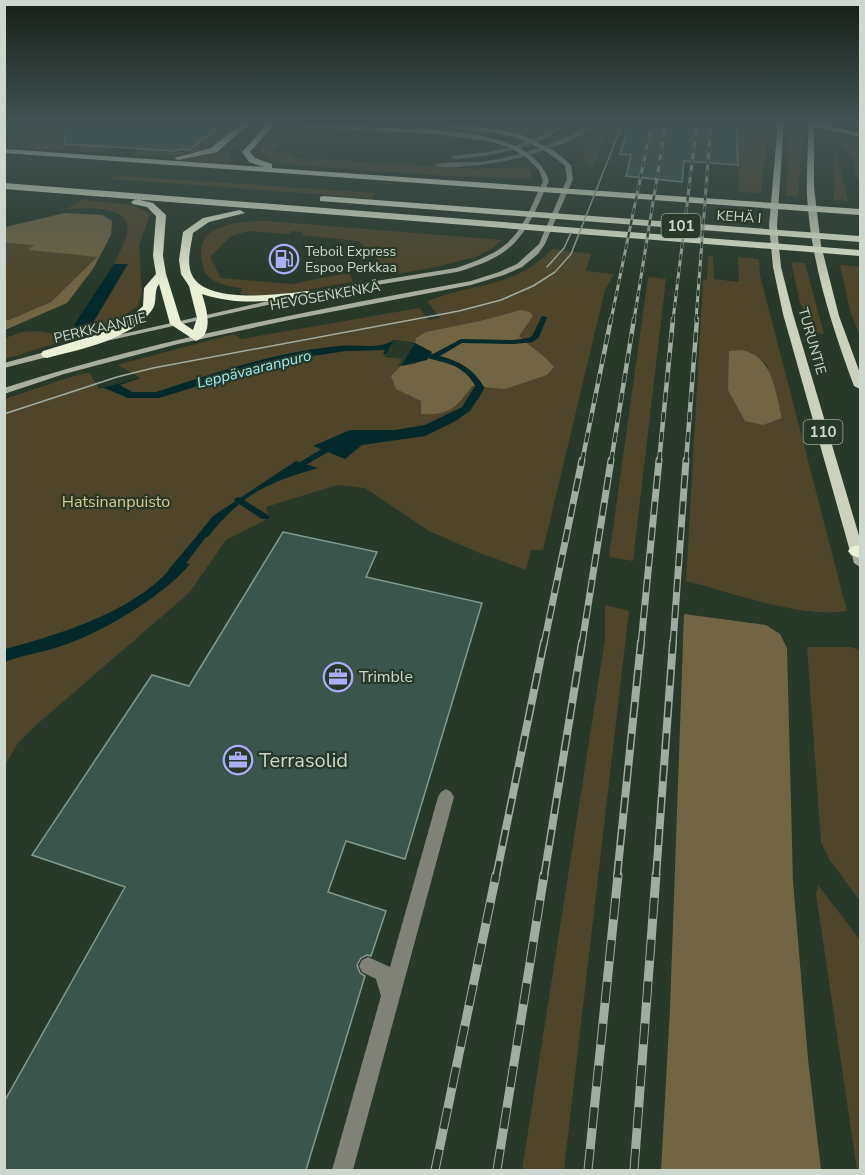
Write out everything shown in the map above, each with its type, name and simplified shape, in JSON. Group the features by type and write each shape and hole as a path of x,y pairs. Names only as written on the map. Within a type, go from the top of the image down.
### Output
{"highway":[{"path":"344,177 861,212"},
{"path":"4,186 861,253"},
{"path":"84,193 113,200 141,203 157,210 160,215 158,256 176,324 196,337 203,318 194,286 186,274 184,260 188,232 195,225 218,216 240,213 327,212"},
{"name":"KEHÄ I","path":"312,198 861,239"},
{"path":"521,200 568,203"},
{"name":"KEHÄ I","path":"767,217 778,218"},
{"path":"802,219 825,221"},
{"path":"47,354 101,340 130,323 147,309 150,303 150,288 161,274"},
{"path":"194,286 213,294 243,299 308,294"}],"main road":[{"name":"HEVOSENKENKÄ","path":"203,318 308,294 457,270 493,257 507,249 519,237 546,181 545,177"},
{"name":"HEVOSENKENKÄ","path":"196,337 265,321 471,283 504,274 518,267 536,253 542,244 570,177"},
{"name":"TURUNTIE","path":"776,177 772,226 777,267 788,314 860,554"},
{"name":"TURUNTIE","path":"811,177 815,237 825,289 838,333 861,386"},
{"name":"PERKKAANTIE","path":"101,340 203,318"},
{"name":"PERKKAANTIE","path":"4,391 53,375 196,337"},
{"name":"PERKKAANTIE","path":"4,366 47,354"}],"street":[{"path":"342,1170 446,797"},
{"path":"368,966 383,973 390,995"}],"green space":[{"path":"113,177 141,177 375,193 372,198 110,179"},
{"path":"461,177 532,178 463,177"},
{"path":"739,177 763,177 761,193 739,192"},
{"path":"787,177 800,177 798,197 786,196"},
{"path":"834,177 842,177 848,201 834,200"},
{"path":"81,200 132,205 150,214 139,246 142,292 138,306 112,324 87,332 127,264 114,264 125,239 127,224 124,218 110,211 91,208 67,209"},
{"path":"267,221 502,240 476,257 397,274 389,271 358,241 301,235 303,232 292,231 289,234 249,231 231,236 210,257 221,278 292,284 350,274 353,282 260,296 240,294 242,288 218,283 207,275 202,265 201,252 207,235 231,224"},
{"path":"4,243 35,245 29,250 97,257 51,302 5,320"},
{"name":"Hatsinanpuisto","path":"552,249 591,254 586,271 614,274 605,290 543,550 531,550 526,570 429,531 365,488 337,485 266,507 269,518 226,540 189,593 35,726 18,743 5,765 5,399 67,378 234,334 241,339 419,308 428,320 440,318 427,301 509,278 538,262"},
{"path":"708,256 713,256 714,279 739,282 738,257 759,259 760,275 847,611 829,612 788,608 686,581 703,280 707,279","holes":["751,352 768,366 746,422"]},
{"path":"791,262 805,263 824,334 816,333 800,303"},
{"path":"840,265 860,267 860,336 850,311"},
{"path":"648,277 666,279 633,561 609,557"},
{"path":"22,332 50,333 61,342 5,359 5,338"},
{"path":"605,605 629,611 564,1170 522,1170 605,639"},
{"path":"807,647 850,647 858,649 860,657 860,901 829,859 821,842"},
{"path":"818,885 860,940 860,1170 857,1170 816,894"}],"shaded area":[{"path":"65,213 102,215 112,221 111,235 93,269 67,303 5,330 5,320 51,302 97,257 28,250 34,245 5,243 5,227"},
{"path":"521,310 530,312 533,316 519,336 554,367 547,375 505,389 472,386 457,405 445,412 431,414 421,414 421,401 396,389 391,376 401,366 415,364 432,352 415,343 416,338 426,332"},
{"path":"741,350 752,353 766,367 771,376 782,418 763,425 745,421 728,390 729,351"},
{"path":"684,614 766,625 780,634 787,648 793,881 808,1059 821,1170 661,1170 670,1009"}],"water":[{"path":"114,264 128,264 88,331 97,329 108,360 140,378 120,385 132,392 156,392 247,364 317,349 375,346 394,340 415,343 432,352 427,360 401,366 406,357 383,354 385,350 346,351 280,361 159,398 128,398 102,387 72,336 74,325"},
{"path":"475,386 485,387 470,411 454,422 425,436 362,445 345,459 313,446 350,430 395,430 425,425 462,407"},
{"path":"296,461 318,468 284,479 256,492 232,510 208,537 197,536 213,516"},
{"path":"176,561 190,564 164,589 129,613 74,641 5,662 5,649 74,628 122,606 161,578"}],"pier":[{"path":"97,329 108,360 140,378 99,389 70,339"},
{"path":"394,340 415,343 401,366 398,366 402,359 384,357"}],"building":[{"path":"634,177 682,177 682,182"},
{"path":"283,532 377,552 366,577 482,603 405,859 346,841 328,892 386,911 371,956 361,958 357,965 360,973 365,976 306,1170 4,1170 4,1102 125,887 32,855 152,675 189,686"}],"waterway":[{"path":"434,356 461,341 530,340 535,337 544,317"},
{"name":"Leppävaaranpuro","path":"418,352 454,363 469,372 480,387 475,398"},
{"name":"Leppävaaranpuro","path":"291,470 335,444"},
{"path":"239,500 265,517"},
{"name":"Leppävaaranpuro","path":"173,572 210,526"}],"tram line":[{"path":"4,414 117,377 153,368 459,311 501,300 533,286 555,272 571,254 601,177"},
{"path":"547,267 564,248 571,233"}],"railway":[{"path":"611,320 641,177"},
{"path":"634,320 657,177"},
{"path":"673,320 690,177"},
{"path":"696,320 707,177"},
{"path":"582,462 611,319"},
{"path":"611,462 634,319"},
{"path":"659,462 673,319"},
{"path":"686,462 697,319"},
{"path":"544,644 582,460"},
{"path":"582,644 611,460"},
{"path":"641,644 659,460"},
{"path":"673,644 686,460"},
{"path":"496,877 544,642"},
{"path":"544,877 582,642"},
{"path":"617,877 641,642"},
{"path":"656,877 673,642"},
{"path":"435,1170 496,875"},
{"path":"497,1170 544,875"},
{"path":"588,1170 618,875"},
{"path":"634,1170 656,875"}],"place":[{"name":"Teboil Express Espoo Perkkaa","path":"284,259"},
{"name":"Trimble","path":"338,677"},
{"name":"Terrasolid","path":"238,760"}]}
